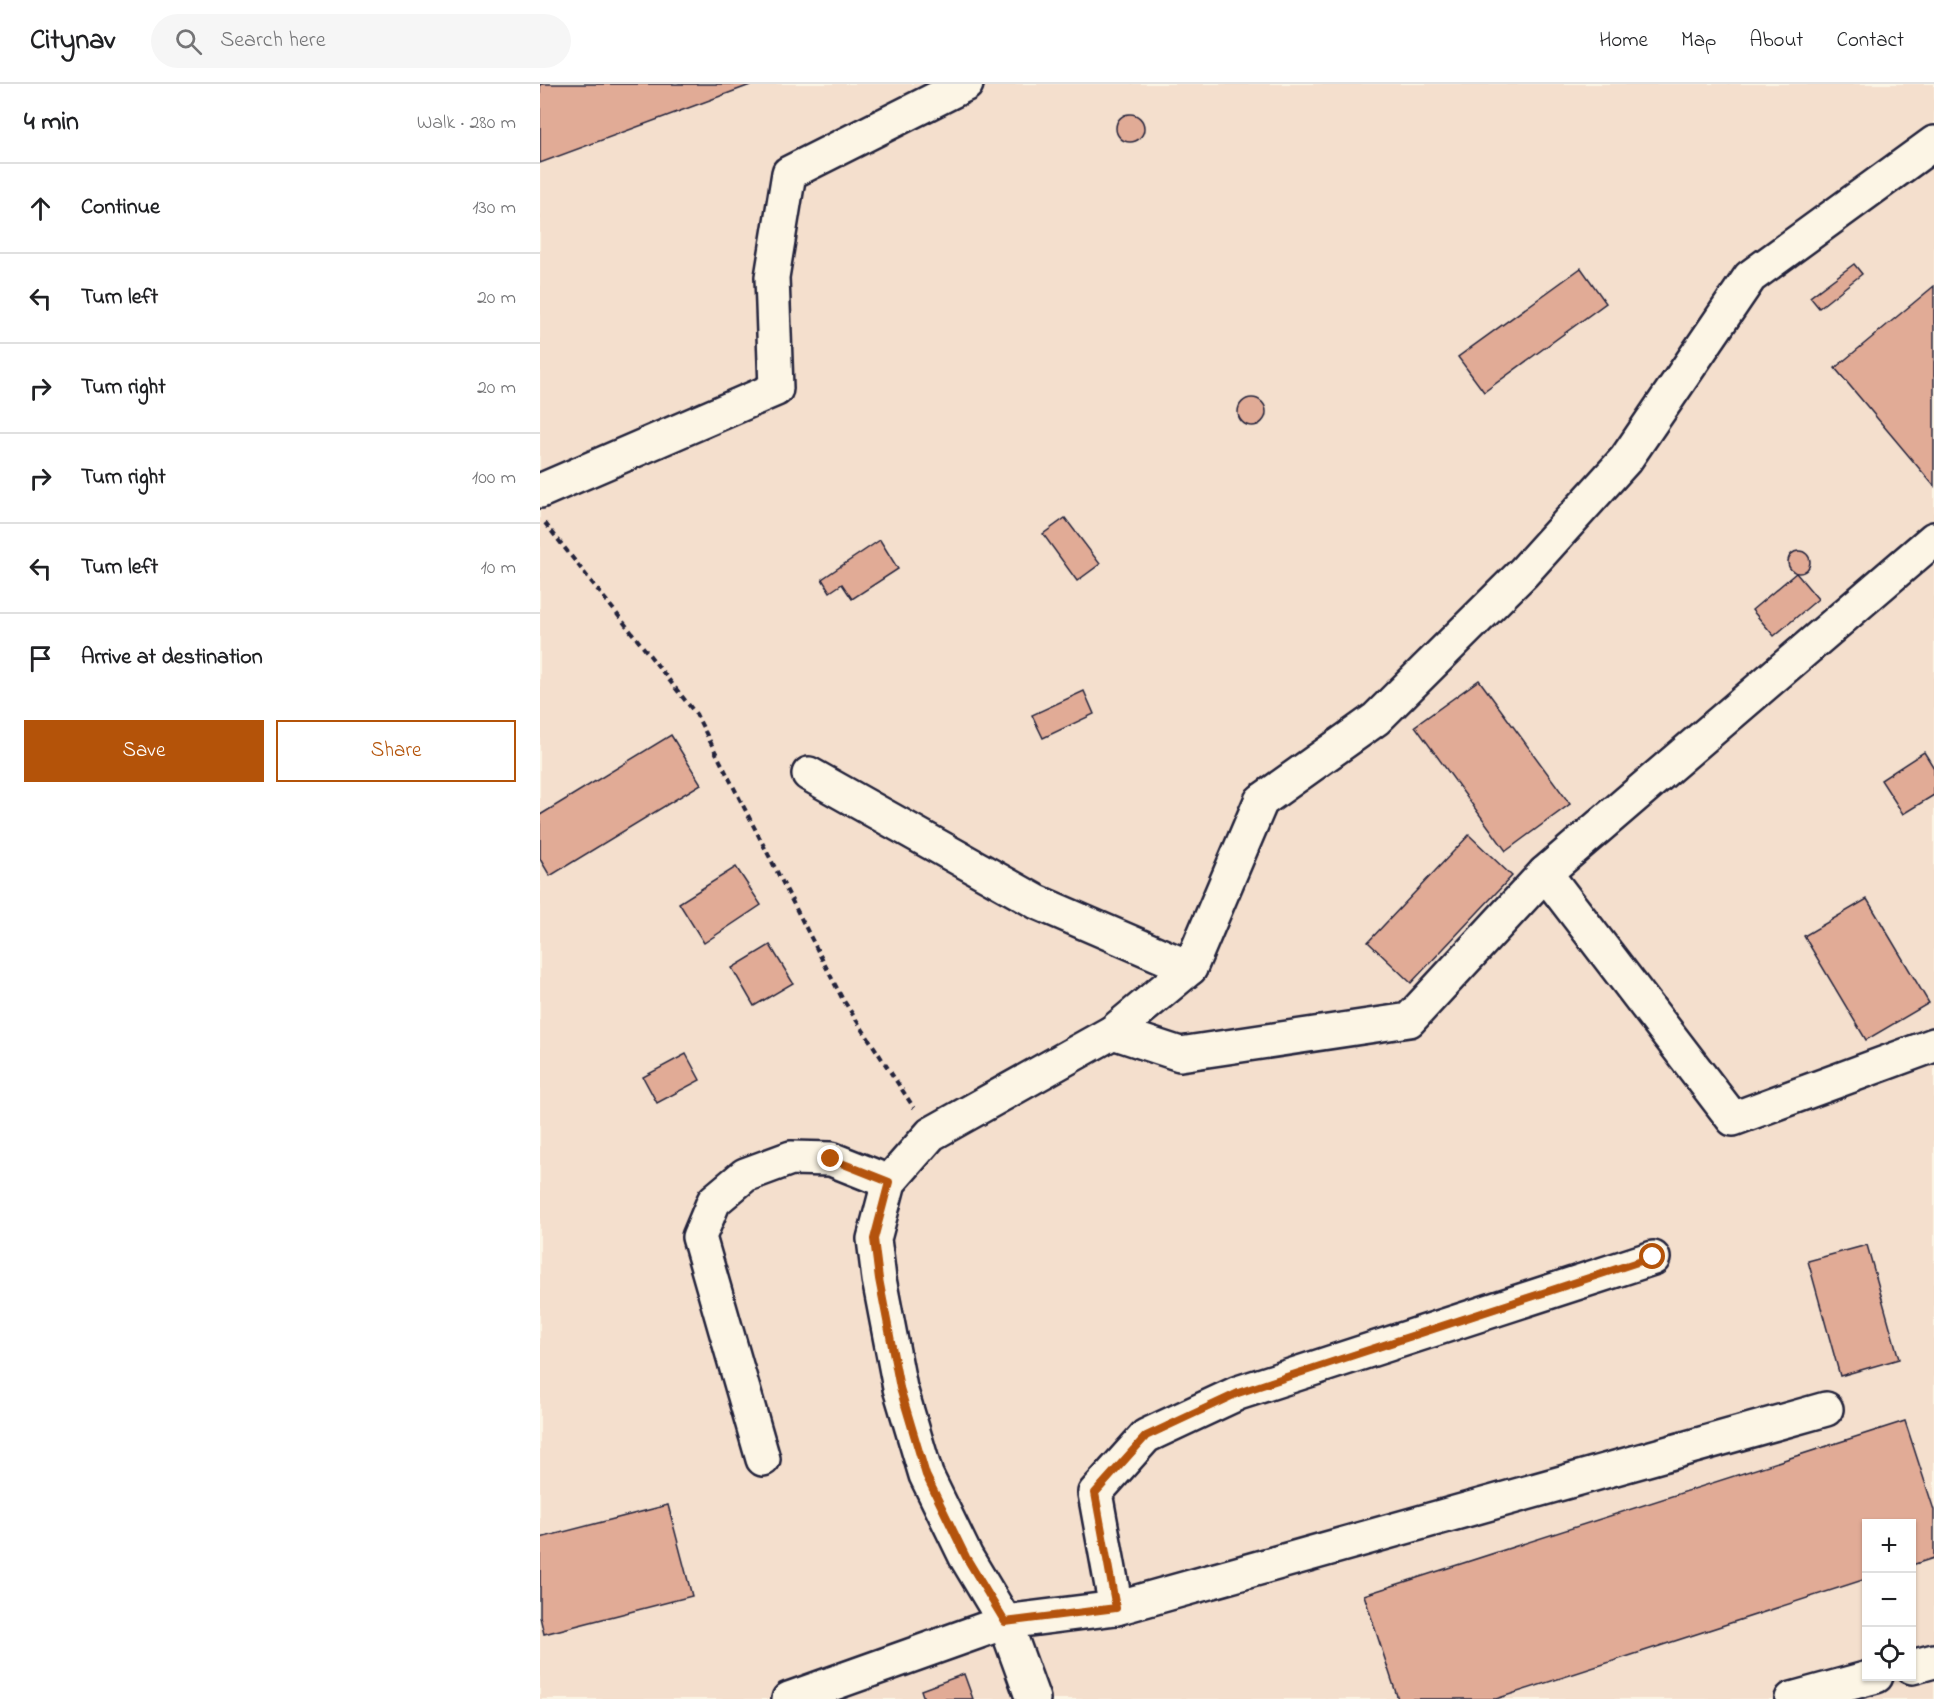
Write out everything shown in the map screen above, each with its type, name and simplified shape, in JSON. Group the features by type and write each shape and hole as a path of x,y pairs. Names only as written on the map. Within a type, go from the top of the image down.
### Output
{"street":[{"path":"540,491 776,389 772,277 789,174 966,84"},
{"path":"1033,1699 1005,1622 966,1557 926,1475 900,1388 879,1279 874,1239 889,1182 931,1134 1113,1032 1190,968 1261,801 1376,719 1523,573 1626,459 1750,278 1934,143"},
{"path":"1113,1032 1180,1054 1409,1020 1545,873 1934,538"},
{"path":"809,774 1036,902 1190,968"},
{"path":"1545,873 1733,1119 1934,1045"},
{"path":"763,1459 699,1238 714,1201 745,1175 791,1158 831,1159 889,1182"},
{"path":"1116,1608 1095,1493 1146,1436 1238,1393 1653,1257"},
{"path":"789,1699 1005,1622 1116,1608 1826,1409"},
{"path":"1916,1666 1934,1661"},
{"path":"1792,1699 1862,1681"}],"path":[{"path":"540,517 696,714 842,998 931,1134"}],"shaded area":[{"path":"540,84 1934,84 1934,1699 540,1699"}],"building":[{"path":"540,84 753,84 540,163"},
{"path":"1130,114 1140,118 1144,128 1140,138 1130,142 1120,138 1116,128 1120,118"},
{"path":"1854,264 1862,274 1819,308 1810,297"},
{"path":"1581,268 1606,303 1484,392 1458,357"},
{"path":"1934,286 1934,486 1835,368"},
{"path":"1252,398 1262,402 1266,412 1262,422 1252,426 1242,422 1238,412 1242,402"},
{"path":"1065,518 1100,564 1077,581 1043,534"},
{"path":"880,540 898,569 852,599 842,584 830,592 822,579"},
{"path":"1795,551 1803,551 1810,558 1810,566 1803,573 1795,573 1788,566 1788,558"},
{"path":"1796,573 1818,599 1774,636 1752,610"},
{"path":"1479,680 1570,804 1506,851 1415,726"},
{"path":"1084,691 1094,714 1043,738 1032,715"},
{"path":"671,735 701,784 550,876 540,859 540,815"},
{"path":"1924,752 1934,768 1934,795 1903,814 1881,780"},
{"path":"1469,835 1512,876 1411,983 1368,942"},
{"path":"736,867 761,905 704,943 679,903"},
{"path":"1867,899 1929,1003 1866,1040 1804,936"},
{"path":"770,945 793,983 754,1006 732,968"},
{"path":"686,1054 700,1080 657,1103 643,1077"},
{"path":"1867,1245 1899,1359 1840,1376 1808,1261"},
{"path":"1905,1421 1934,1510 1934,1558 1916,1564 1916,1519 1862,1519 1862,1580 1496,1699 1398,1699 1364,1595"},
{"path":"668,1505 692,1596 544,1634 540,1617 540,1538"},
{"path":"964,1674 973,1699 924,1699 921,1690"}],"route":[{"path":"831,1159 889,1182 874,1239 879,1279 900,1388 926,1475 966,1557 1005,1622 1116,1608 1095,1493 1146,1436 1238,1393 1653,1257"}]}
